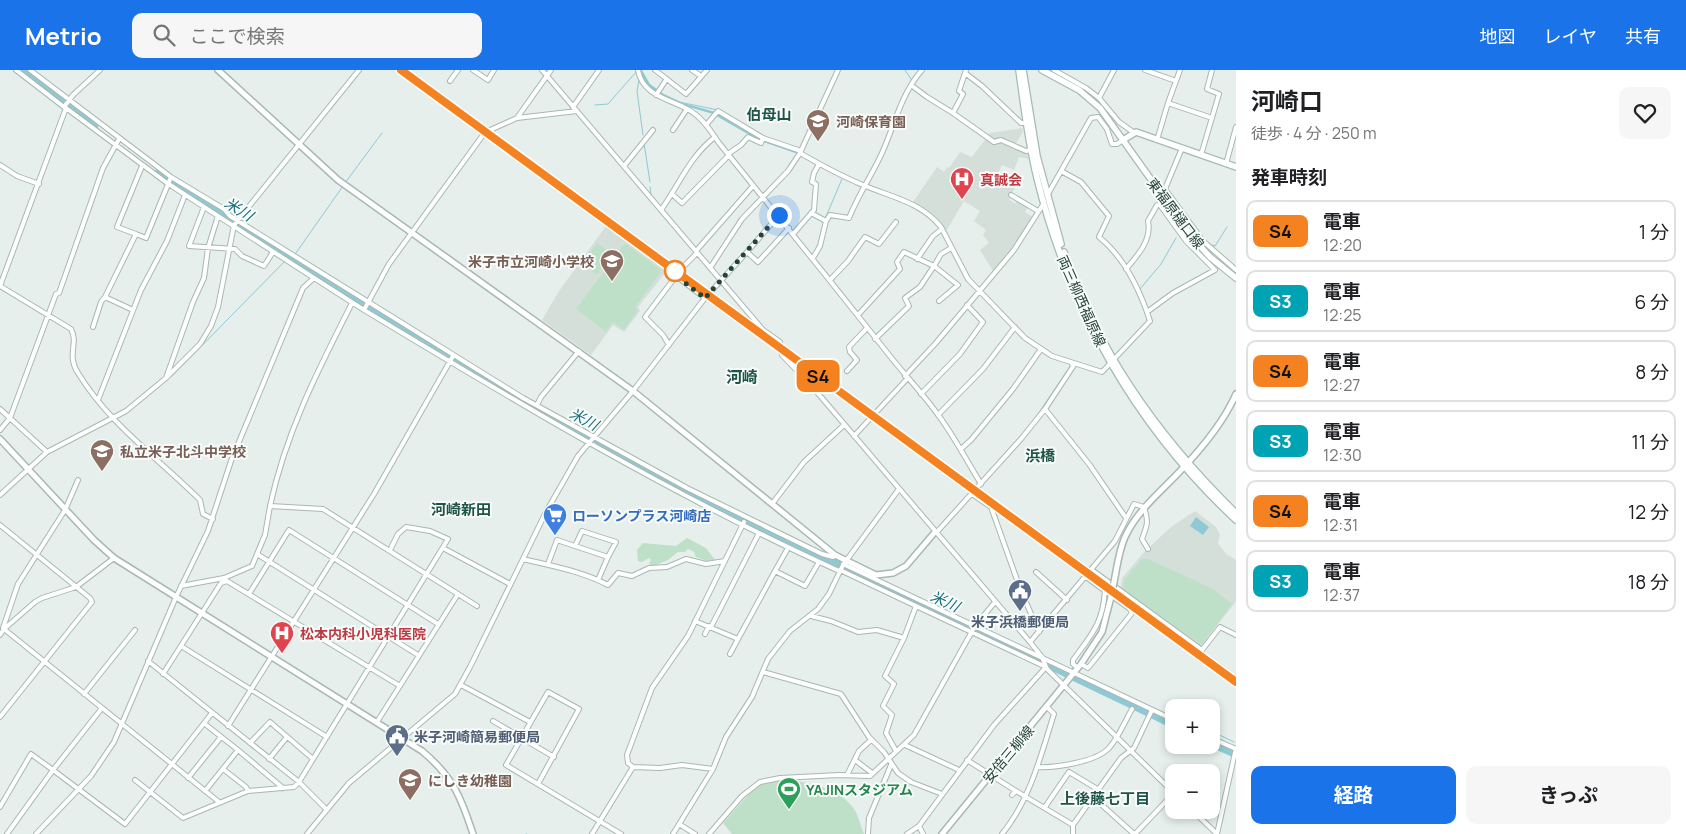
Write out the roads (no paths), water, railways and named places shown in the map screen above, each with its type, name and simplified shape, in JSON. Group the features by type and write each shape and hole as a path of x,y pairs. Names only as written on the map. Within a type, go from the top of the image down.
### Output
{"main road":[{"name":"両三柳西福原線","path":"1019,70 1031,150 1077,298 1089,324 1168,450 1236,513"},
{"name":"両三柳西福原線","path":"1023,70 1045,200"},
{"name":"東福原樋口線","path":"1042,70 1064,80 1100,108 1191,237 1210,257 1236,278"},
{"path":"1123,140 1133,132 1236,167"},
{"name":"両三柳西福原線","path":"1186,465 1236,520"}],"street":[{"path":"16,70 169,181 185,195 218,216 235,224 366,306 449,362 513,400 746,518 822,554 833,557 836,555"},
{"path":"30,70 66,105 116,143 142,166 224,209 235,224 273,252 352,303 366,306 759,534 819,562 876,574 893,573 906,566 935,532 981,484 1045,409 1074,365 1072,363"},
{"path":"100,70 66,105 39,184 0,286 71,329 74,336 72,361 98,400 113,420 200,500 203,514 213,520"},
{"path":"218,70 338,180 634,391 836,555 842,567 916,606 1046,666"},
{"path":"0,495 48,452 113,420 166,378 200,344 211,326 222,291 235,224 359,70"},
{"path":"450,81 458,70"},
{"path":"473,70 488,80 494,70"},
{"path":"542,70 720,280 764,330 780,342 782,355 810,384 1030,642 1046,666 1063,686 1165,784"},
{"path":"518,118 551,70"},
{"path":"573,107 599,70"},
{"path":"638,70 645,85 656,95 687,109 706,125 753,186 794,233 906,378 938,415 961,449 981,484"},
{"path":"655,70 686,94 707,70"},
{"path":"692,70 701,76"},
{"path":"710,268 742,219 764,197 801,152 838,70"},
{"path":"813,258 820,246 826,221 831,215 848,218 874,171 894,118 911,85 922,70"},
{"path":"1054,70 1076,81 1099,98 1119,122 1133,132"},
{"path":"1099,98 1114,70"},
{"path":"1145,70 1176,81"},
{"path":"1157,140 1180,70"},
{"path":"1201,155 1219,94 1207,89 1212,70"},
{"path":"953,112 963,94 959,91 965,71 1021,123 1026,123"},
{"path":"656,95 666,80"},
{"path":"911,85 995,142 1001,140 1026,151 1031,150"},
{"path":"1168,103 1212,118"},
{"path":"673,130 687,109"},
{"path":"488,131 518,118 577,111"},
{"path":"706,125 718,111 762,139"},
{"path":"854,436 906,378 1018,244 1091,118 1098,117 1106,129 1112,144 1117,144 1123,140"},
{"path":"1226,164 1236,128"},
{"path":"624,166 653,130"},
{"path":"366,306 389,264 483,135"},
{"path":"672,194 682,203 748,136 801,152 820,164 864,186 905,200 935,219 968,279 1014,327 1041,349 1072,363 1102,372 1150,321 1126,269 1114,249 1100,237 1109,216 1081,182 1061,171"},
{"path":"661,210 701,148 715,137"},
{"path":"0,430 10,418 103,168 116,143"},
{"path":"1147,312 1173,293 1215,270 1191,237 1165,189 1182,148"},
{"path":"794,233 816,205 816,184 812,182 814,173 820,164"},
{"path":"0,165 17,176 39,184"},
{"path":"142,166 117,227 146,238 169,181"},
{"path":"682,268 753,186"},
{"path":"98,400 145,281 167,241 185,195"},
{"path":"1011,196 1038,211"},
{"path":"1126,269 1144,245 1150,232 1148,221 1156,205 1160,205 1191,237 1236,270"},
{"path":"204,207 189,246 235,249 242,256 264,266 273,252"},
{"path":"811,213 826,221"},
{"path":"307,834 349,782 455,694 510,584 578,456 634,391 720,280 779,215"},
{"path":"166,378 193,302 204,278 208,248 218,216"},
{"path":"830,280 848,261 865,237 879,244 896,222"},
{"path":"747,252 758,262 789,228"},
{"path":"917,259 933,236 942,230"},
{"path":"93,327 101,302 136,234"},
{"path":"875,339 909,306 905,298 920,287 941,254 951,248"},
{"path":"858,315 900,269 897,262 904,252 934,266 958,285 939,301"},
{"path":"669,344 645,317 676,276 705,298"},
{"path":"36,834 81,788 104,759 122,723 176,596 213,520 231,461 304,288 314,278"},
{"path":"105,297 133,310"},
{"path":"181,586 224,580 252,566 265,535 279,466 288,440 310,388 352,303"},
{"path":"921,394 960,354 983,322 967,305"},
{"path":"938,415 983,369 1014,327"},
{"path":"847,371 857,360 850,352 849,347 867,328"},
{"path":"961,449 971,440 1013,389 1041,349"},
{"path":"537,405 541,397 579,351"},
{"path":"228,726 353,528 453,356"},
{"path":"1144,507 1186,465 1220,422 1236,394"},
{"path":"0,408 48,452"},
{"path":"1045,409 1089,464 1126,518"},
{"path":"772,504 804,462 844,425"},
{"path":"0,439 65,510 114,558 422,751 447,774 463,802 473,834"},
{"path":"0,635 13,594 65,510 78,480"},
{"path":"673,834 713,769 726,737 734,728 752,697 768,659 784,638 811,616 829,594 842,567 899,489"},
{"path":"972,494 991,507 1021,590 1040,632"},
{"path":"1030,642 1115,541 1134,504 1144,507"},
{"path":"270,506 319,508 390,550 477,606"},
{"path":"1144,507 1149,525 1142,540 1148,549"},
{"name":"安倍三柳線","path":"942,834 1068,681 1102,632 1124,538 1144,507"},
{"path":"713,769 682,765 660,768 633,767 628,764 627,755 645,702 652,688 688,636 746,518"},
{"path":"0,525 90,598 92,602 0,717"},
{"path":"134,780 183,818 248,791 294,787 390,638 448,539 430,531 406,528 398,534 390,550"},
{"path":"249,594 289,530 438,624"},
{"path":"574,546 582,531 616,542 598,580"},
{"path":"705,634 759,534"},
{"path":"548,564 557,540 608,557"},
{"path":"443,548 510,584"},
{"path":"730,654 788,548"},
{"path":"257,554 418,655"},
{"path":"2,628 42,598 76,587 114,558"},
{"path":"523,559 548,564 608,585 618,573 632,576 649,568 667,567 686,559 706,564 725,561"},
{"path":"775,571 805,586 819,562"},
{"path":"842,567 976,626 1042,658 1076,670 1151,712 1165,717"},
{"path":"1092,570 1202,650 1220,627 1236,635"},
{"path":"1036,572 1067,600"},
{"path":"1076,670 1088,668 1131,616 1130,609 1086,577"},
{"path":"224,580 400,686"},
{"path":"163,674 224,580"},
{"path":"1076,670 1073,660 1098,626 1104,608 1104,590"},
{"path":"377,722 458,594"},
{"path":"709,834 742,796 760,782 787,778 847,775 870,776 896,750 905,745 922,722 976,626 995,602"},
{"path":"896,750 886,733 892,715 883,706 894,684 885,676 904,638 916,606"},
{"path":"811,616 858,632 877,630 904,638"},
{"path":"696,621 738,639"},
{"path":"2,628 219,802"},
{"path":"84,694 135,630"},
{"path":"181,646 327,737"},
{"path":"148,661 299,782 327,810"},
{"path":"907,834 919,826 994,725 1046,666"},
{"path":"763,672 841,694 871,740 891,765 911,782 942,794"},
{"path":"461,685 530,722"},
{"path":"538,784 580,709 548,692 506,766 621,834"},
{"path":"1002,834 1014,820 1037,767 1054,714 1047,707"},
{"path":"7,834 53,770 102,708"},
{"path":"1037,767 1062,765 1096,757 1108,749 1132,709"},
{"path":"1073,834 1073,825 1111,775 1121,758 1134,748 1151,712"},
{"path":"0,807 31,754 81,788 125,824 212,713"},
{"path":"493,720 554,757"},
{"path":"250,744 270,722 313,759"},
{"path":"204,724 283,788"},
{"path":"188,778 221,737"},
{"path":"269,759 287,737"},
{"path":"847,775 859,750 871,740"},
{"path":"1217,834 1236,749 1220,742"},
{"path":"905,745 959,770"},
{"path":"205,791 238,750"},
{"path":"855,760 872,773"},
{"path":"967,760 1073,825"},
{"path":"868,834 869,818 891,765"},
{"path":"592,834 633,767"},
{"path":"223,769 246,787 248,791"},
{"path":"1045,807 1069,772 1098,790"},
{"path":"1012,795 1016,790"},
{"path":"1093,797 1135,834 1165,802"},
{"path":"1201,819 1217,834"},
{"path":"679,824 695,834"},
{"path":"919,826 923,834"}],"water":[{"path":"639,70 642,70 650,84 664,94 683,103 719,113 761,137 799,151 832,172 899,199 860,187 798,154 758,140 713,114 679,104 651,90 643,81"},
{"path":"1196,517 1209,527 1203,535 1190,526"}],"waterway":[{"name":"米川","path":"20,70 94,127"},
{"path":"905,70 917,88"},
{"path":"595,105 608,104 637,71"},
{"path":"639,80 637,91 643,135"},
{"path":"931,97 941,103"},
{"path":"679,102 718,110"},
{"path":"943,104 951,109"},
{"path":"345,183 382,133"},
{"path":"644,143 650,182"},
{"name":"米川","path":"157,174 515,398 680,488 1165,721"},
{"path":"825,219 842,179"},
{"path":"291,260 343,186"},
{"path":"650,187 651,194"},
{"path":"1209,244 1215,246 1227,227"},
{"path":"1097,235 1101,228"},
{"path":"1140,289 1161,264 1176,238"},
{"path":"171,377 288,258"},
{"path":"1034,420 1071,365"},
{"path":"1220,735 1234,742"},
{"name":"米川","path":"1220,747 1236,754"}],"railway":[{"path":"401,70 1236,681"}],"train":[{"name":"S4","path":"401,70 1236,682"}],"place":[{"name":"河崎保育園","path":"818,142"},
{"name":"真誠会","path":"962,200"},
{"name":"米子市立河崎小学校","path":"612,282"},
{"name":"私立米子北斗中学校","path":"102,472"},
{"name":"ローソンプラス河崎店","path":"555,536"},
{"name":"米子浜橋郵便局","path":"1020,612"},
{"name":"松本内科小児科医院","path":"282,654"},
{"name":"米子河崎簡易郵便局","path":"397,757"},
{"name":"にしき幼稚園","path":"410,801"},
{"name":"YAJINスタジアム","path":"789,810"}],"district":[{"name":"伯母山","path":"769,114"},
{"name":"河崎","path":"742,377"},
{"name":"浜橋","path":"1040,455"},
{"name":"河崎新田","path":"461,509"},
{"name":"上後藤七丁目","path":"1105,798"}]}
